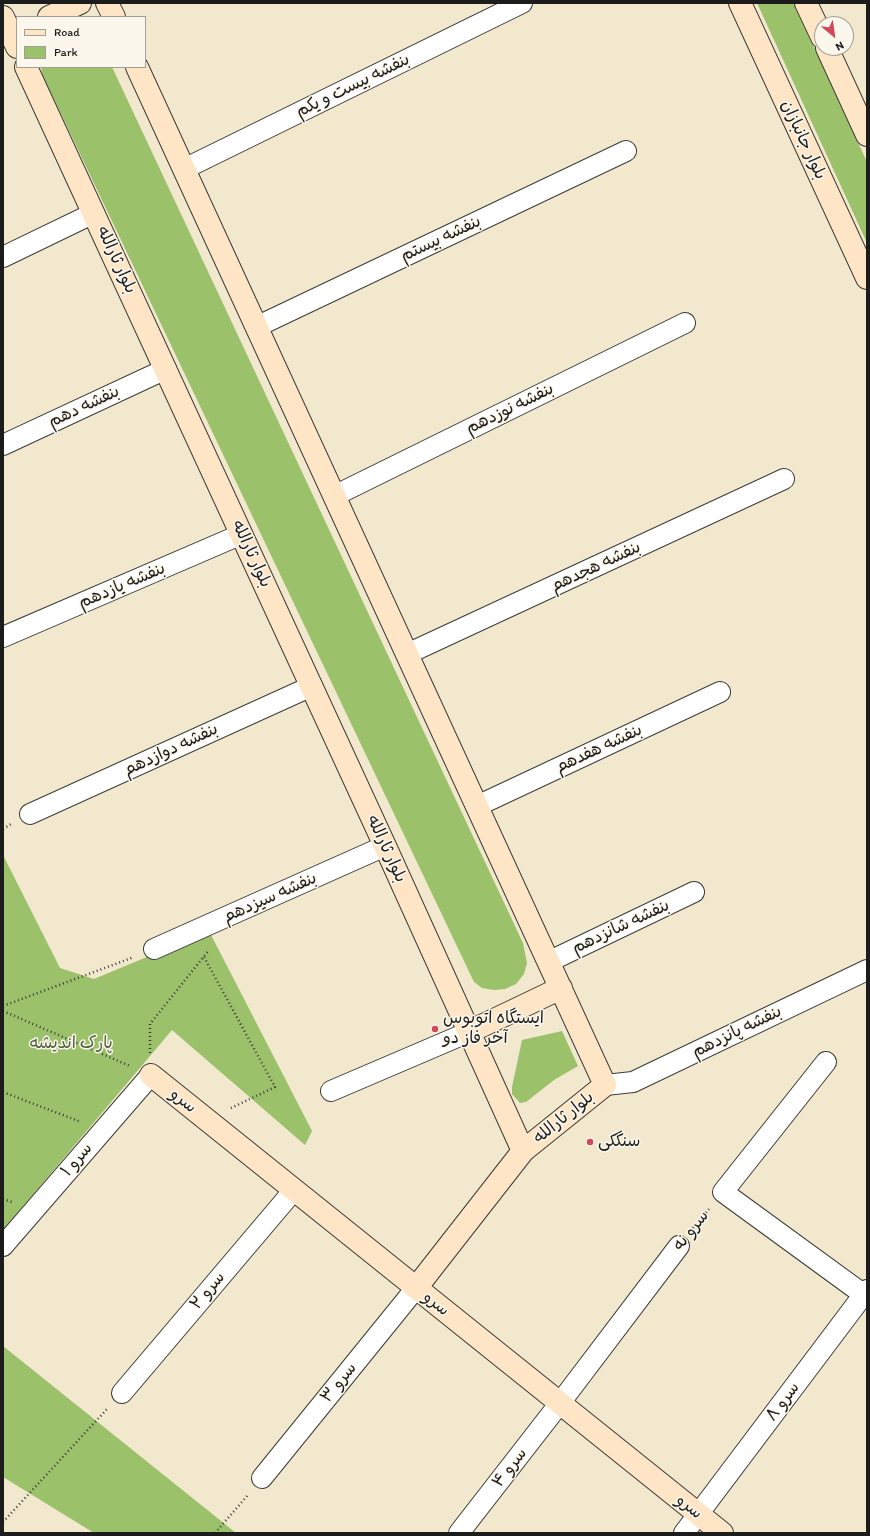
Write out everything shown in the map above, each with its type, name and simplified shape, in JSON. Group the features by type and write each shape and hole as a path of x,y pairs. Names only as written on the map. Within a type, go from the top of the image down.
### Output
{"street":[{"path":"51,16 80,3"},
{"path":"107,3 114,16"},
{"name":"بنفشه بیست و یکم","path":"184,169 522,3"},
{"name":"بلوار جانبازان","path":"740,3 867,278"},
{"path":"806,3 814,20"},
{"path":"831,56 867,135"},
{"name":"بلوار ثارالله","path":"26,68 312,686 523,1151 605,1085 137,68"},
{"name":"بنفشه بیستم","path":"256,326 626,152"},
{"path":"3,257 94,213"},
{"name":"بنفشه نوزدهم","path":"334,496 685,323"},
{"name":"بنفشه دهم","path":"3,446 166,369"},
{"name":"بنفشه هجدهم","path":"408,654 784,479"},
{"name":"بنفشه یازدهم","path":"3,637 242,534"},
{"name":"بنفشه دوازدهم","path":"30,814 312,686"},
{"name":"بنفشه هفدهم","path":"478,806 720,692"},
{"name":"بنفشه سیزدهم","path":"154,950 385,846"},
{"name":"بنفشه شانزدهم","path":"548,962 694,892"},
{"name":"بنفشه پانزدهم","path":"605,1085 633,1082 867,970"},
{"path":"331,1091 469,1032 561,988"},
{"path":"826,1062 723,1192 866,1294"},
{"name":"سرو","path":"151,1075 722,1533"},
{"name":"سرو ۱","path":"3,1246 151,1075"},
{"path":"416,1288 523,1151"},
{"name":"سرو ۲","path":"122,1393 294,1190"},
{"name":"سرو نه","path":"560,1404 679,1246"},
{"name":"سرو ۳","path":"262,1478 416,1288"},
{"name":"سرو ۸","path":"684,1533 866,1294"},
{"name":"سرو ۴","path":"459,1533 560,1404"}],"path":[{"path":"3,1011 151,1075 150,1024 212,946"},
{"path":"3,1006 154,950"},
{"path":"204,957 275,1087 206,1120"},
{"path":"3,1092 103,1130"},
{"name":"سرو نه","path":"679,1246 723,1192"},
{"path":"3,1522 122,1393"},
{"path":"215,1533 262,1478"}],"green space":[{"path":"757,3 794,3 814,47 814,56 818,56 867,162 867,243"},
{"path":"41,68 112,68 523,943 527,963 524,974 516,984 505,989 494,990 482,988 474,982 42,74"},
{"name":"پارک اندیشه","path":"3,855 60,968 94,979 209,931 312,1131 305,1145 172,1030 3,1230"},
{"path":"562,1031 578,1066 554,1080 526,1102 520,1103 512,1094 512,1087 522,1040"},
{"path":"3,1346 236,1533 94,1533 3,1477"}],"place":[{"name":"ایستگاه اتوبوس آخر فاز دو","path":"435,1029"},
{"name":"سنگکی","path":"590,1142"}]}
